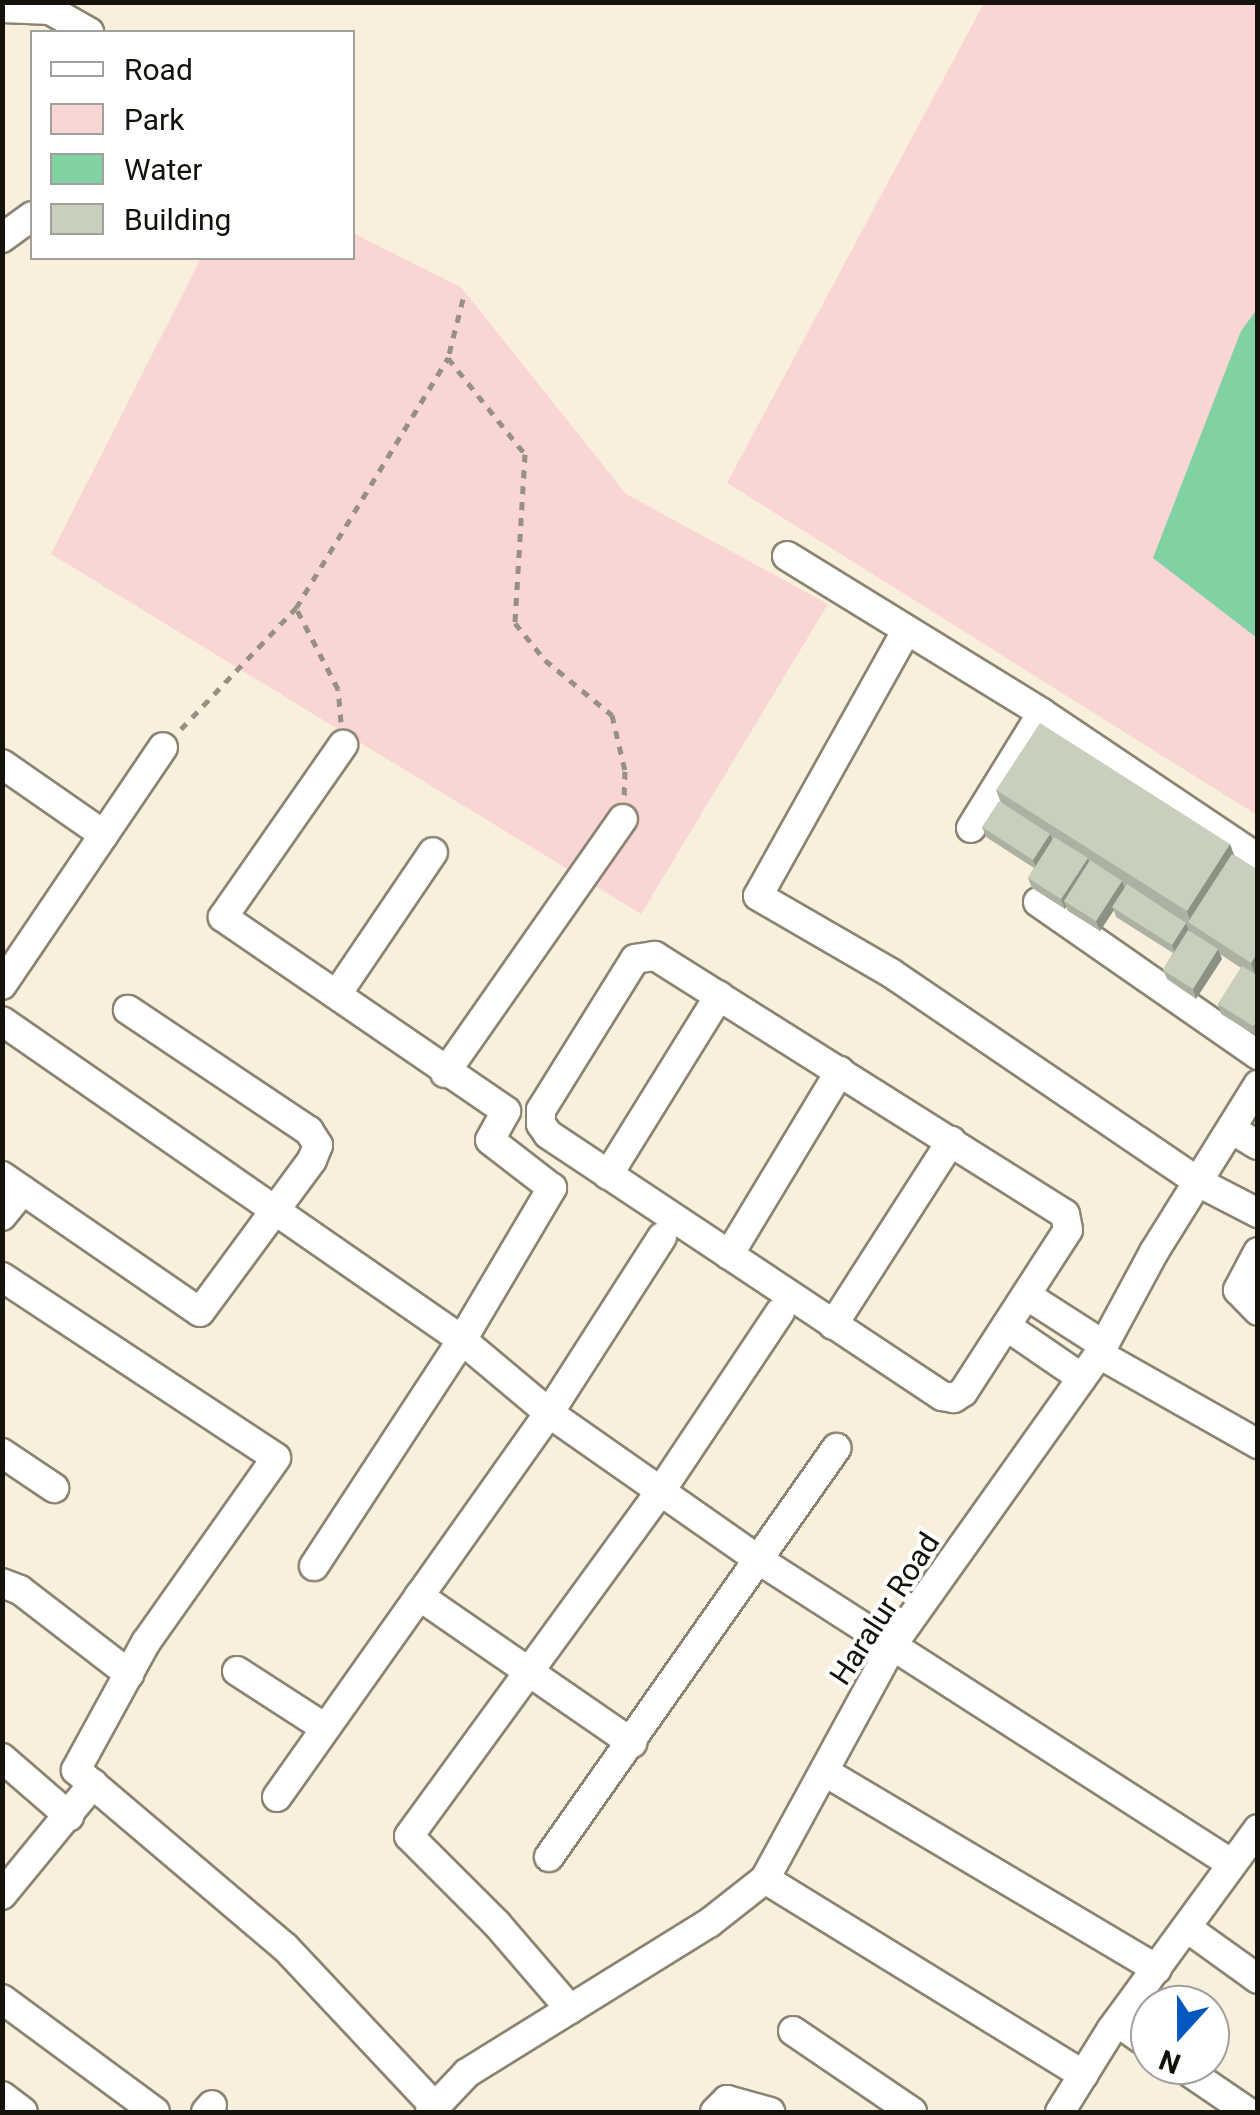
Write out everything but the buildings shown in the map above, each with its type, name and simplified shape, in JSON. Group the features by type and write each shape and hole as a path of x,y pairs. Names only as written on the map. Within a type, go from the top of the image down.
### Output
{"street":[{"path":"2,8 50,10 85,30"},
{"path":"2,238 30,217"},
{"path":"787,556 905,633 1042,713 1258,858"},
{"path":"905,633 758,896 892,973 1198,1182 1258,1213"},
{"path":"971,828 1042,713"},
{"path":"314,1566 462,1340 552,1188 490,1140 506,1111 445,1073 338,994 223,917 344,745"},
{"path":"2,986 164,747"},
{"path":"2,764 104,834"},
{"path":"445,1073 623,819"},
{"path":"338,994 433,852"},
{"path":"1038,902 1258,1055"},
{"path":"655,956 719,996 1065,1214 1070,1222 1006,1326 954,1398 942,1396 833,1325 548,1134 541,1124 541,1110 635,959 655,956"},
{"path":"608,1174 719,996"},
{"path":"2,1216 13,1183 200,1312 312,1160 318,1145 309,1132 128,1010"},
{"path":"2,1021 462,1340 550,1413 759,1560 1232,1864"},
{"path":"729,1255 840,1071"},
{"name":"Haralur Road","path":"433,2110 467,2073 710,1923 765,1879 893,1644 1102,1349 1258,1086"},
{"path":"1230,1128 1258,1145"},
{"path":"833,1325 951,1142"},
{"path":"277,1797 550,1413 662,1236"},
{"path":"1258,1252 1238,1290 1258,1311"},
{"path":"2,1276 276,1458 129,1674 76,1770 285,1947 433,2110"},
{"path":"1026,1295 1102,1349 1258,1444"},
{"path":"570,2009 497,1924 409,1836 660,1492 780,1312"},
{"path":"1006,1326 1082,1378"},
{"path":"549,1857 836,1448"},
{"path":"2,1452 54,1488"},
{"path":"2,1582 20,1590 129,1674"},
{"path":"419,1596 632,1742"},
{"path":"238,1670 325,1728"},
{"path":"2,1758 68,1816"},
{"path":"825,1772 1156,1968"},
{"path":"2,1895 93,1784"},
{"path":"1060,2112 1117,2022 1258,1829"},
{"path":"765,1879 1083,2076"},
{"path":"1187,1928 1258,1978"},
{"path":"2,1998 155,2112"},
{"path":"1117,2022 1130,2031"},
{"path":"793,2031 912,2112"},
{"path":"1208,2085 1248,2112"},
{"path":"2,2096 23,2112"},
{"path":"716,2112 726,2100 770,2112"}],"path":[{"path":"164,747 296,608 448,358 464,299"},
{"path":"448,358 526,454 515,623 545,660 612,715 625,771 623,819"},
{"path":"296,608 338,689 344,745"}],"green space":[{"path":"984,3 1257,3 1257,815 727,483"},
{"path":"355,234 461,287 626,494 828,604 641,914 51,554 200,260 355,260"}],"water":[{"path":"1257,309 1257,638 1153,558 1241,331"}]}
